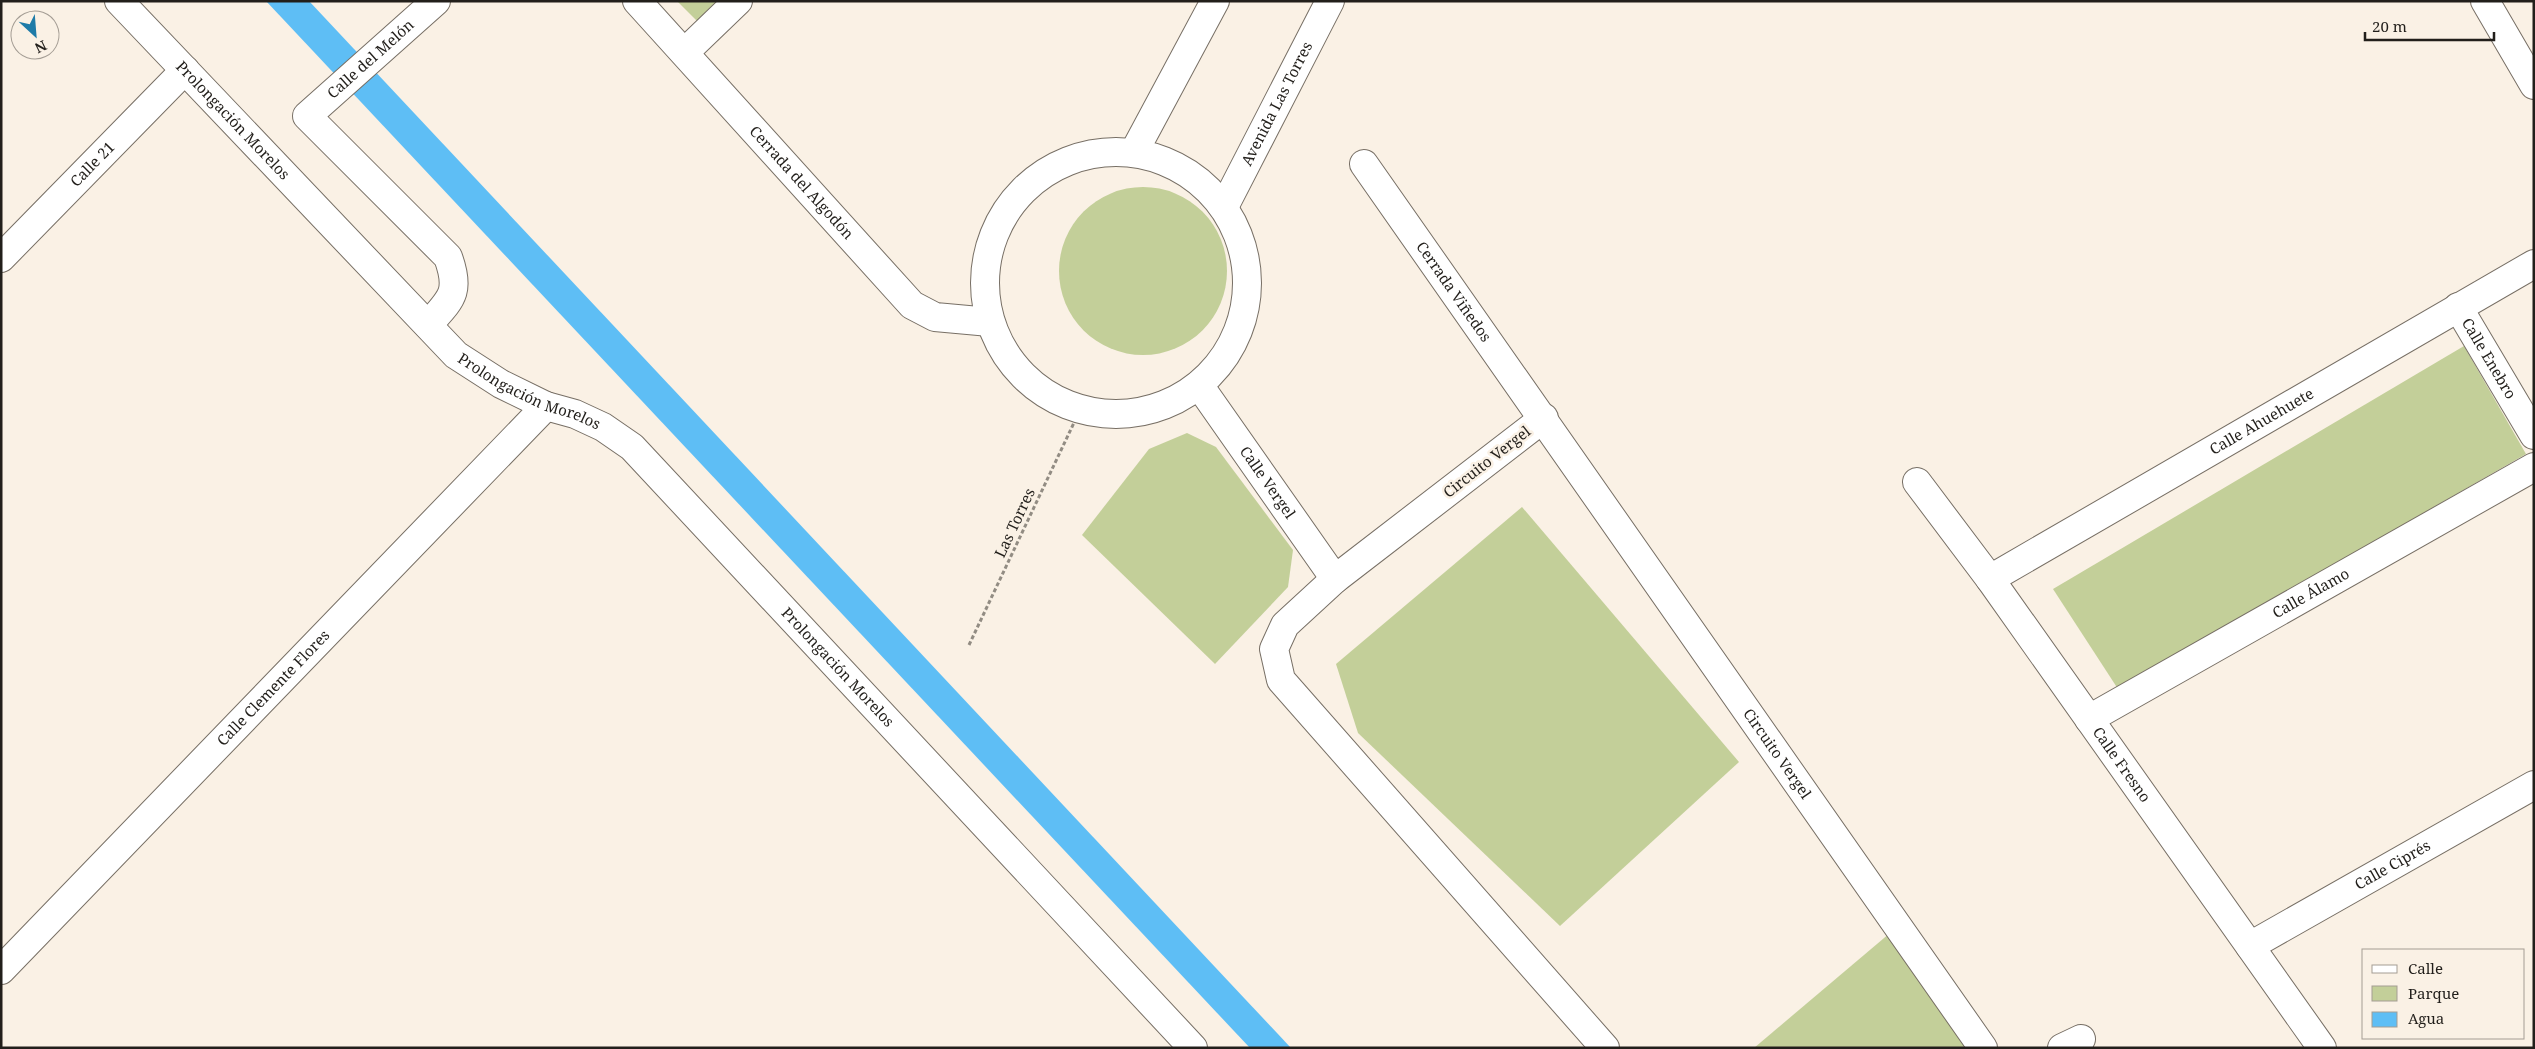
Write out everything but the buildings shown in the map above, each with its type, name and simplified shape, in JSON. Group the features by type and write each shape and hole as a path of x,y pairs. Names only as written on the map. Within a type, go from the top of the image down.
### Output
{"street":[{"name":"Prolongación Morelos","path":"119,1 456,355 501,384 546,406 575,414 596,424 632,447 1193,1048"},
{"name":"Calle del Melón","path":"428,325 451,299 455,278 448,257 314,110 436,1"},
{"name":"Cerrada del Algodón","path":"636,1 912,305 936,317 990,322"},
{"path":"684,52 738,1"},
{"path":"1134,152 1215,1"},
{"name":"Avenida Las Torres","path":"1224,207 1330,1"},
{"path":"2485,1 2534,85"},
{"name":"Calle 21","path":"1,258 185,70"},
{"path":"1134,152 1169,162 1199,181 1224,207 1241,242 1248,281 1243,320 1226,356 1199,385 1163,406 1122,414 1080,410 1040,392 1009,361 990,322 984,279 993,236 1015,198 1049,170 1090,154 1134,152"},
{"name":"Cerrada Viñedos","path":"1364,164 1544,418"},
{"name":"Calle Ahuehuete","path":"1990,579 2534,264"},
{"name":"Calle Enebro","path":"2458,307 2534,435"},
{"name":"Calle Vergel","path":"1199,385 1335,579"},
{"name":"Calle Clemente Flores","path":"1,970 546,406"},
{"name":"Circuito Vergel","path":"1605,1048 1281,680 1274,649 1285,625 1335,579 1544,418 1983,1048"},
{"name":"Calle Álamo","path":"2089,719 2534,467"},
{"name":"Calle Fresno","path":"1917,482 1990,579 2322,1048"},
{"name":"Calle Ciprés","path":"2250,946 2534,785"}],"path":[{"name":"Las Torres","path":"970,645 1080,410"}],"green space":[{"path":"677,1 723,1 700,24"},
{"path":"1135,187 1151,187 1183,197 1208,218 1221,239 1227,271 1221,303 1213,318 1196,336 1175,349 1151,355 1135,355 1111,349 1096,341 1073,318 1065,303 1059,279 1059,263 1065,239 1073,224 1096,201 1111,193"},
{"path":"2464,346 2526,454 2118,689 2053,589"},
{"path":"1187,433 1216,447 1293,550 1288,587 1215,664 1082,535 1149,449"},
{"path":"1522,507 1739,762 1560,926 1358,733 1336,664"},
{"path":"1890,933 1967,1048 1754,1048"}],"water":[{"path":"266,1 309,1 1291,1048 1250,1048"}]}
